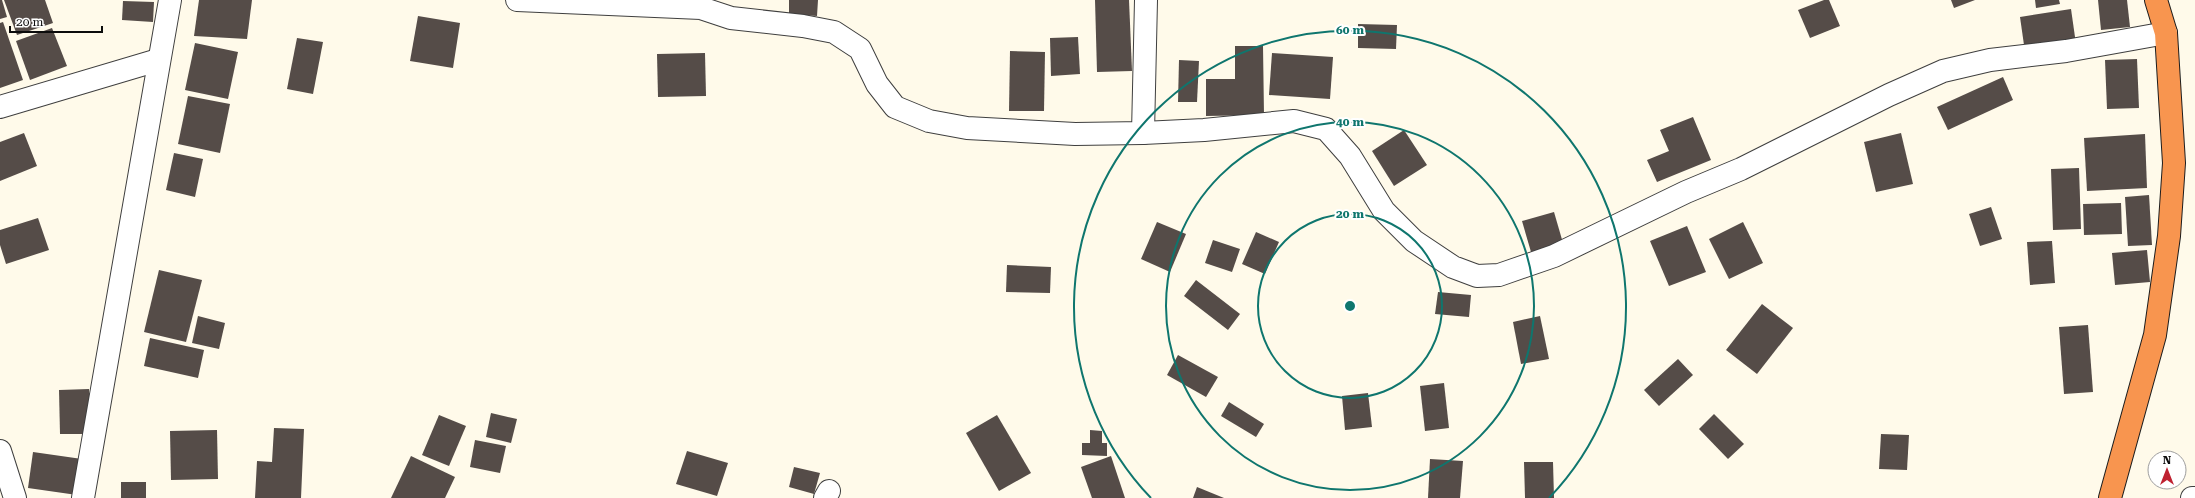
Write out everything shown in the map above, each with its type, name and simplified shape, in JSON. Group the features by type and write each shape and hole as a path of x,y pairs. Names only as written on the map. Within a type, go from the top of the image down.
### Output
{"highway":[{"path":"2110,498 2155,335 2170,236 2174,163 2166,33 2156,0"}],"street":[{"path":"83,498 158,60 170,0"},
{"path":"517,0 699,4 731,18 803,26 834,32 860,49 878,84 895,107 929,121 967,128 1075,134 1143,133 1204,130 1294,121 1326,129 1350,156 1384,211 1414,241 1453,267 1477,276 1499,275 1554,256 1680,195 1741,168 1889,95 1943,71 1990,60 2066,51 2166,33"},
{"path":"1143,133 1146,0"},
{"path":"0,107 158,60"},
{"path":"0,451 15,498"}],"building":[{"path":"0,0 2,0 7,17 0,19"},
{"path":"4,0 45,0 53,23 17,35"},
{"path":"199,0 252,0 247,39 194,36"},
{"path":"789,0 818,0 817,16 789,14"},
{"path":"1095,0 1129,0 1132,71 1097,72"},
{"path":"1824,0 1829,0 1840,26 1810,38 1798,10"},
{"path":"1951,0 1975,0 1954,8"},
{"path":"2035,0 2059,0 2060,4 2036,8"},
{"path":"2098,0 2127,0 2130,27 2101,30"},
{"path":"123,1 154,2 153,22 122,20"},
{"path":"2071,9 2076,44 2025,52 2020,17"},
{"path":"418,16 460,23 453,68 410,61"},
{"path":"3,22 23,80 0,88 0,23"},
{"path":"1358,24 1397,25 1396,49 1358,48"},
{"path":"52,28 67,66 30,80 16,41"},
{"path":"1078,37 1080,74 1051,76 1050,38"},
{"path":"297,38 323,42 313,94 287,89"},
{"path":"195,43 238,52 228,99 185,90"},
{"path":"1235,46 1263,46 1264,115 1206,116 1206,79 1235,79"},
{"path":"1010,51 1045,52 1044,111 1009,111"},
{"path":"705,53 706,96 658,97 657,54"},
{"path":"1272,53 1333,57 1330,99 1269,95"},
{"path":"2137,59 2139,108 2107,109 2105,60"},
{"path":"1179,60 1199,61 1197,102 1178,102"},
{"path":"2003,77 2013,100 1948,130 1937,107"},
{"path":"188,96 230,104 220,153 178,144"},
{"path":"1693,117 1711,160 1657,182 1647,160 1669,151 1660,130"},
{"path":"1404,130 1427,165 1394,186 1372,151"},
{"path":"24,133 37,166 0,181 0,142"},
{"path":"1901,133 1913,184 1876,192 1864,142"},
{"path":"2145,134 2147,188 2087,191 2084,138"},
{"path":"174,153 203,159 195,197 166,190"},
{"path":"2079,168 2081,229 2053,230 2051,169"},
{"path":"2149,195 2152,245 2128,246 2125,197"},
{"path":"2121,203 2122,234 2084,235 2083,204"},
{"path":"1991,207 2002,239 1980,246 1969,214"},
{"path":"1554,212 1563,243 1531,252 1522,221"},
{"path":"38,218 49,250 6,264 0,245 0,230"},
{"path":"1157,222 1186,234 1170,272 1141,259"},
{"path":"1743,222 1763,263 1729,279 1709,239"},
{"path":"1687,226 1706,272 1669,286 1650,241"},
{"path":"1256,232 1279,242 1265,274 1242,264"},
{"path":"1213,240 1240,249 1232,272 1205,263"},
{"path":"2052,241 2055,283 2030,285 2027,242"},
{"path":"2147,250 2150,282 2115,285 2112,253"},
{"path":"1007,265 1051,267 1050,293 1006,292"},
{"path":"159,270 202,280 186,342 144,332"},
{"path":"1196,280 1240,314 1228,330 1184,296"},
{"path":"1438,292 1471,295 1469,317 1435,314"},
{"path":"1762,304 1793,328 1757,374 1726,350"},
{"path":"198,316 225,323 219,349 192,343"},
{"path":"1540,316 1549,359 1521,364 1513,322"},
{"path":"2088,325 2093,392 2064,394 2059,327"},
{"path":"150,338 204,350 198,378 144,366"},
{"path":"1178,355 1218,377 1206,397 1167,375"},
{"path":"1678,359 1693,375 1659,406 1644,390"},
{"path":"1444,383 1449,428 1425,431 1420,386"},
{"path":"89,389 89,434 60,434 59,390"},
{"path":"1368,393 1372,427 1345,430 1342,396"},
{"path":"1229,402 1264,424 1256,437 1221,416"},
{"path":"491,413 517,419 511,443 486,437"},
{"path":"1714,414 1744,444 1728,459 1699,429"},
{"path":"439,415 466,426 449,466 422,455"},
{"path":"997,415 1031,473 999,491 966,433"},
{"path":"274,428 304,429 301,498 255,498 257,461 272,462"},
{"path":"217,430 218,479 171,480 170,431"},
{"path":"1090,430 1102,431 1102,443 1107,443 1107,456 1082,455 1082,443 1090,443"},
{"path":"1881,434 1909,435 1907,470 1879,469"},
{"path":"475,440 506,446 500,473 470,467"},
{"path":"687,451 728,463 717,496 676,484"},
{"path":"33,452 82,459 77,495 28,488"},
{"path":"411,456 455,477 445,498 391,498"},
{"path":"1111,456 1125,498 1092,498 1081,467"},
{"path":"1430,459 1463,461 1460,498 1428,498"},
{"path":"1524,462 1553,462 1554,498 1525,498"},
{"path":"794,467 820,473 814,494 789,487"},
{"path":"121,482 146,482 146,498 121,498"},
{"path":"1197,487 1224,498 1193,498"}]}
